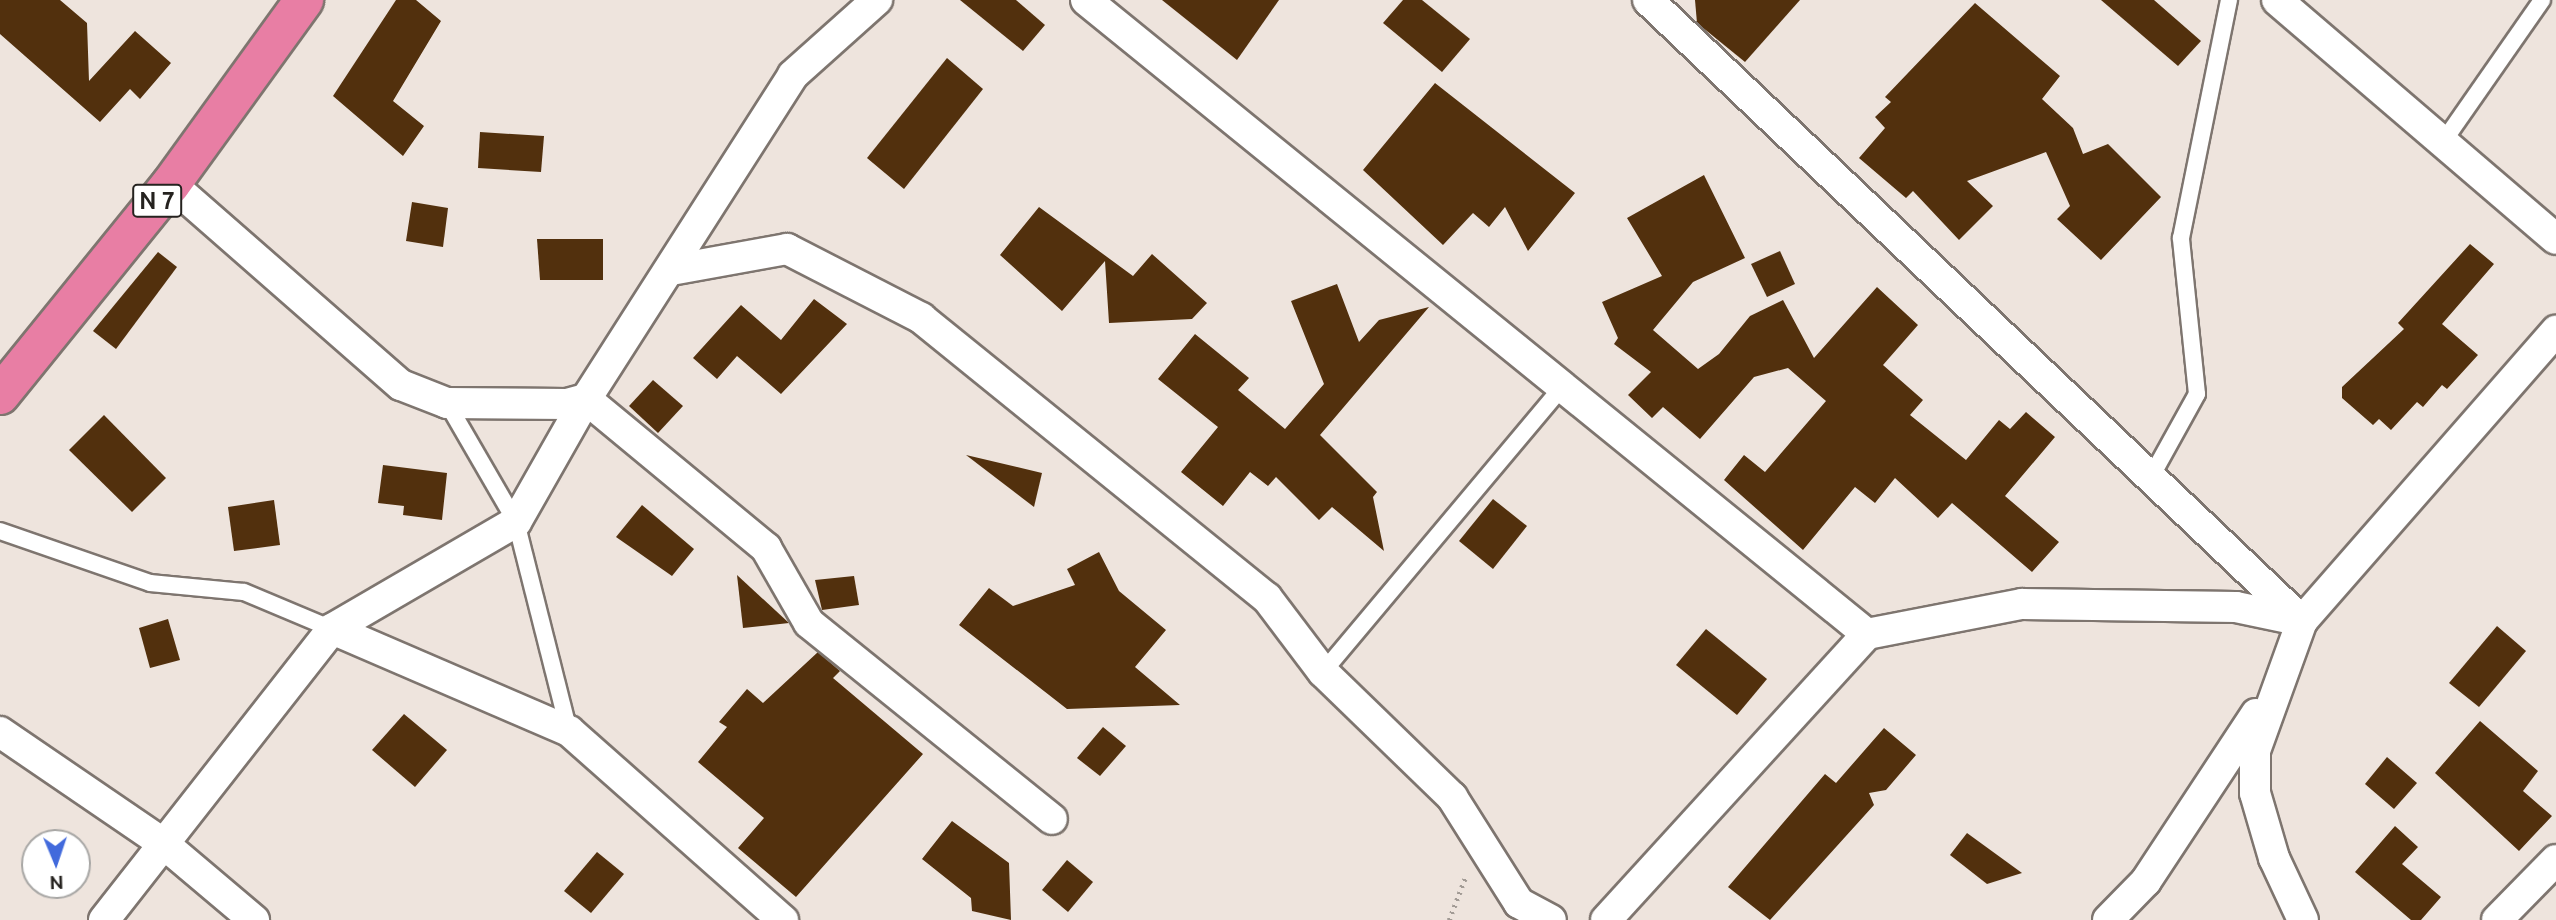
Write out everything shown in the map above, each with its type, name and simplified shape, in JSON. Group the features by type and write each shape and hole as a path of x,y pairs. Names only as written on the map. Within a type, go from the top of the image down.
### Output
{"highway":[{"name":"N 7","path":"0,395 171,184 304,0"}],"street":[{"path":"104,920 332,629 516,522 586,398 671,270 793,75 877,0"},
{"path":"1086,0 1867,634"},
{"path":"2277,0 2556,239"},
{"path":"1650,1 2302,621"},
{"path":"171,184 401,385 447,403 566,404 586,398"},
{"path":"671,270 787,249 921,317 1267,597 1323,672 1452,797 1519,903 1551,920"},
{"path":"2303,920 2288,891 2255,793 2255,751 2274,687 2302,621 2556,331"},
{"path":"586,398 766,548 809,623 1052,819"},
{"path":"1606,920 1867,634 2022,604 2236,607 2302,621"},
{"path":"332,629 569,731 772,916"},
{"path":"2108,920 2146,881 2274,687"},
{"path":"0,732 164,844 254,920"},
{"path":"2497,920 2556,860"},
{"path":"2288,891 2293,920"}],"lane":[{"path":"2151,477 2197,394 2181,238 2229,0"},
{"path":"2443,142 2542,0"},
{"path":"1323,672 1563,386"},
{"path":"447,403 516,522 569,731"},
{"path":"0,531 150,583 244,592 332,629"}],"building":[{"path":"0,0 60,0 87,23 89,81 135,31 171,63 140,99 130,89 100,122 0,34"},
{"path":"396,0 416,0 441,21 393,101 424,126 403,156 333,96"},
{"path":"960,0 1016,0 1045,25 1023,51"},
{"path":"1162,0 1279,0 1237,60"},
{"path":"1403,0 1422,0 1470,39 1442,72 1383,23"},
{"path":"1695,0 1800,0 1745,62 1697,23"},
{"path":"2101,0 2154,0 2201,41 2178,66"},
{"path":"1975,3 2060,76 2042,99 2073,128 2083,154 2108,144 2161,197 2101,260 2057,219 2070,206 2046,152 1967,181 1993,206 1959,240 1913,191 1906,198 1859,158 1885,128 1875,117 1891,102 1885,97"},
{"path":"947,58 983,89 904,189 867,158"},
{"path":"1435,83 1575,193 1528,251 1505,207 1489,227 1473,213 1443,245 1363,170"},
{"path":"480,132 544,136 541,172 478,168"},
{"path":"1704,175 1745,258 1693,282 1653,330 1698,369 1719,354 1750,316 1783,300 1814,358 1877,287 1918,325 1883,365 1923,400 1910,415 1966,460 1999,420 2010,429 2026,412 2055,437 2005,496 2059,542 2032,572 1952,503 1938,518 1895,478 1875,503 1855,487 1803,550 1724,480 1744,455 1765,472 1826,401 1788,368 1754,377 1700,439 1663,407 1652,418 1628,395 1651,372 1614,344 1618,338 1602,302 1662,276 1627,218"},
{"path":"412,202 448,208 443,247 406,241"},
{"path":"1039,207 1133,276 1152,254 1207,303 1192,319 1109,323 1105,261 1062,311 1000,255"},
{"path":"537,239 603,239 603,280 540,280"},
{"path":"2470,244 2494,264 2442,324 2478,355 2447,389 2442,385 2423,407 2417,402 2391,430 2379,419 2373,425 2342,398 2342,387 2404,329 2398,323"},
{"path":"1780,251 1795,284 1767,297 1751,264"},
{"path":"158,252 177,267 116,349 93,331"},
{"path":"1337,284 1359,342 1379,320 1429,307 1320,435 1377,492 1373,497 1384,551 1332,507 1319,520 1276,477 1268,486 1250,472 1223,506 1181,472 1218,427 1158,379 1195,334 1249,378 1238,390 1285,429 1324,384 1291,301"},
{"path":"814,299 847,324 781,394 737,356 717,379 693,358 741,305 781,340"},
{"path":"653,380 683,406 658,433 629,406"},
{"path":"104,415 166,478 132,512 69,450"},
{"path":"966,455 1042,473 1034,507"},
{"path":"383,465 447,473 442,520 403,515 404,506 378,503"},
{"path":"1493,499 1527,526 1493,569 1459,541"},
{"path":"274,500 280,545 234,551 228,507"},
{"path":"642,505 694,549 672,576 616,537"},
{"path":"1099,552 1119,591 1166,630 1135,667 1180,705 1067,709 959,625 989,588 1013,606 1075,585 1067,569"},
{"path":"737,575 789,623 743,628"},
{"path":"854,576 859,605 822,610 815,580"},
{"path":"168,619 180,660 150,668 139,628"},
{"path":"2497,626 2526,651 2479,707 2449,683"},
{"path":"1706,629 1767,679 1737,715 1676,665"},
{"path":"818,652 840,671 833,678 923,754 796,897 738,848 764,818 698,762 727,727 719,722 747,689 763,703"},
{"path":"404,714 447,750 415,787 372,750"},
{"path":"2480,721 2538,771 2523,791 2552,816 2519,851 2435,773"},
{"path":"1103,727 1126,746 1100,776 1077,758"},
{"path":"1884,728 1916,755 1886,790 1869,793 1874,805 1770,920 1728,887 1825,774 1836,783"},
{"path":"2387,757 2417,783 2394,809 2365,784"},
{"path":"952,821 1009,863 1011,920 972,911 971,898 922,859"},
{"path":"2395,826 2418,847 2402,864 2441,897 2421,920 2411,920 2355,872"},
{"path":"1967,833 2022,873 1987,884 1950,855"},
{"path":"597,852 624,874 591,913 564,891"},
{"path":"1067,860 1093,882 1068,912 1042,890"}]}
